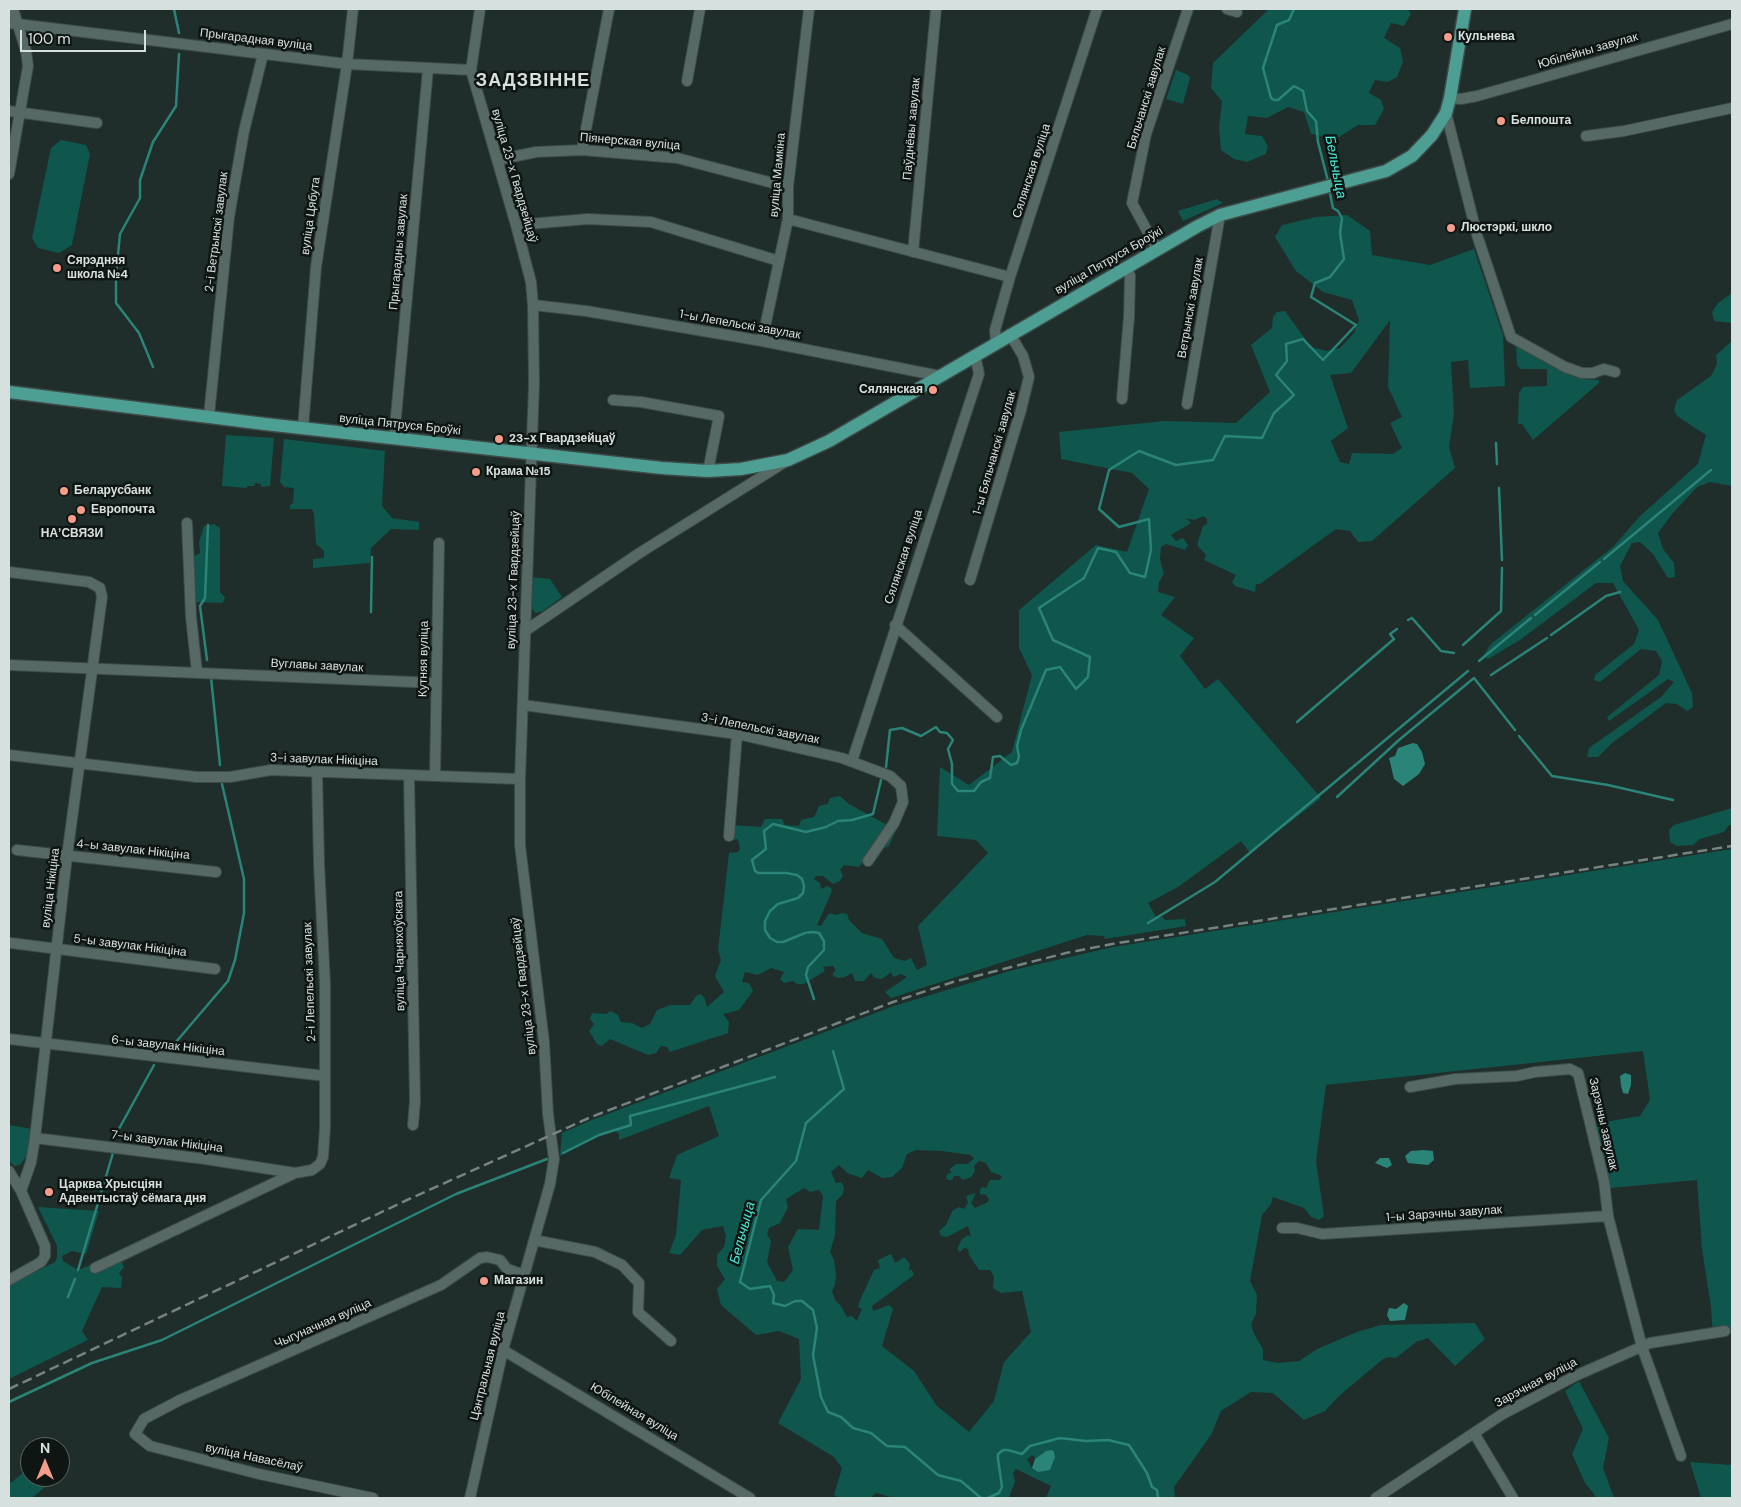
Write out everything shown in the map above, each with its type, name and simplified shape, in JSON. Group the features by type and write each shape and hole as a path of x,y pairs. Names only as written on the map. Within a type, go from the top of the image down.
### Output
{"main road":[{"path":"1446,113 1465,9"},
{"name":"вуліца Пятруся Броўкі","path":"9,392 531,454 708,471 741,470 788,460 829,441 996,342 1220,215 1358,180 1386,171 1412,156 1432,135 1446,113"}],"street":[{"path":"9,174 28,66 26,51 13,23 13,9"},
{"name":"вуліца Цябута","path":"303,428 316,267 347,64 353,9"},
{"name":"вуліца 23-х Гвардзейцаў","path":"480,9 471,70 516,225 531,282 534,305 520,779 520,845 544,1042 548,1114 554,1159 550,1184 534,1240"},
{"path":"582,150 609,9"},
{"path":"687,81 700,9"},
{"name":"вуліца Мамкіна","path":"762,341 788,219 788,187 809,9"},
{"name":"Паўднёвы завулак","path":"913,252 936,9"},
{"name":"Сялянская вуліца","path":"996,342 995,330 1010,278 1096,9"},
{"name":"Бяльчанскі завулак","path":"1157,249 1132,203 1146,134 1188,9"},
{"name":"Прыгарадная вуліца","path":"13,23 347,64 471,70"},
{"name":"Юбілейны завулак","path":"1450,98 1476,96 1732,24"},
{"name":"2-і Ветрынскі завулак","path":"209,416 229,217 244,131 262,54"},
{"name":"Прыгарадны завулак","path":"394,438 428,68"},
{"path":"1586,136 1624,131 1732,108"},
{"path":"9,111 97,122"},
{"path":"1446,113 1477,235 1511,337 1565,367 1582,373 1593,373 1604,369 1615,372"},
{"name":"Піянерская вуліца","path":"497,160 536,152 582,150 677,158 788,187"},
{"name":"Ветрынскі завулак","path":"1187,404 1220,215"},
{"path":"516,225 588,219 651,222 779,261"},
{"path":"788,219 1010,278"},
{"path":"1122,399 1129,317 1130,276 1127,267"},
{"name":"1-ы Лепельскі завулак","path":"534,305 586,311 762,341 940,376"},
{"name":"1-ы Бяльчанскі завулак","path":"970,580 1029,378 1023,356 1010,334"},
{"name":"Сялянская вуліца","path":"852,761 895,625 979,374 975,355"},
{"path":"613,400 641,402 719,416 708,471"},
{"name":"вуліца Пятруся Броўкі","path":"525,631 638,554 788,460"},
{"path":"187,524 191,617 197,672"},
{"name":"Кутняя вуліца","path":"435,776 439,543"},
{"name":"вуліца Нікіціна","path":"9,572 89,582 100,588 102,597 82,762 67,856 36,1138 31,1162 21,1191"},
{"path":"895,625 997,717"},
{"name":"Вуглавы завулак","path":"9,665 436,683"},
{"name":"3-і Лепельскі завулак","path":"523,705 737,734 852,761 890,776 901,786 904,795 900,811 868,861"},
{"path":"729,836 737,734"},
{"name":"3-і завулак Нікіціна","path":"9,755 82,762 197,777 230,777 271,770 520,779"},
{"name":"2-і Лепельскі завулак","path":"295,1173 312,1170 320,1164 323,1157 325,1076 324,984 318,864 317,772"},
{"name":"вуліца Чарняхоўскага","path":"409,776 415,1101 413,1125"},
{"name":"4-ы завулак Нікіціна","path":"18,850 216,872"},
{"name":"5-ы завулак Нікіціна","path":"11,943 215,969"},
{"name":"6-ы завулак Нікіціна","path":"9,1039 325,1076"},
{"name":"Зарэчны завулак","path":"1410,1087 1455,1079 1517,1076 1570,1069 1576,1071 1579,1076 1604,1181 1608,1216 1642,1347 1681,1456"},
{"name":"7-ы завулак Нікіціна","path":"36,1138 265,1167 295,1173"},
{"path":"265,1167 269,1187"},
{"path":"9,1171 21,1191 42,1237 45,1256 34,1268 9,1280"},
{"path":"95,1268 295,1173"},
{"name":"1-ы Зарэчны завулак","path":"1282,1228 1297,1228 1322,1234 1608,1216"},
{"path":"534,1240 595,1252 622,1265 639,1283 638,1312 671,1341"},
{"name":"Цэнтральная вуліца","path":"470,1498 503,1350 534,1240"},
{"name":"Чыгуначная вуліца","path":"135,1434 144,1419 173,1404 441,1285 480,1258 487,1257 500,1260 511,1271 524,1275"},
{"name":"Зарэчная вуліца","path":"1376,1498 1501,1415 1575,1376 1660,1341 1726,1331"},
{"name":"Юбілейная вуліца","path":"503,1350 750,1498"},
{"name":"вуліца Навасёлаў","path":"135,1434 150,1446 258,1474 373,1498"},
{"path":"1474,1434 1513,1498"}],"shaded area":[{"path":"1269,9 1408,9 1411,14 1404,26 1391,23 1384,38 1400,48 1403,62 1397,77 1388,82 1375,80 1369,93 1381,100 1384,109 1375,125 1358,125 1336,139 1311,134 1304,112 1288,107 1267,118 1248,116 1245,134 1262,136 1268,146 1266,154 1247,162 1234,159 1221,150 1219,128 1222,101 1211,88 1213,63"},
{"path":"1176,70 1188,75 1190,78 1183,104 1166,99"},
{"path":"61,140 86,145 90,154 72,245 59,253 38,248 32,238 51,148"},
{"path":"1217,199 1223,203 1183,221 1178,211"},
{"path":"1347,215 1370,231 1372,255 1430,265 1474,249 1503,335 1505,386 1470,388 1468,360 1451,362 1454,414 1449,447 1455,468 1372,541 1358,542 1350,531 1336,529 1260,584 1256,584 1255,592 1235,586 1232,582 1236,575 1204,560 1206,555 1197,545 1203,526 1207,524 1207,519 1204,516 1194,520 1186,518 1191,523 1171,535 1176,541 1183,538 1188,545 1185,550 1166,544 1161,547 1160,559 1164,574 1159,582 1158,592 1175,597 1161,615 1194,638 1180,656 1205,689 1218,679 1321,798 1250,853 1241,841 1178,887 1148,903 1156,917 1163,917 1165,920 1185,919 1186,926 1105,939 1104,936 1087,935 891,998 885,992 907,977 901,974 893,977 891,972 882,979 875,978 871,973 864,981 855,981 852,973 845,977 838,978 833,976 833,972 836,971 833,966 823,967 825,971 804,984 797,984 793,981 784,983 780,979 784,972 771,968 758,975 745,972 742,982 749,983 753,991 739,1010 723,1014 729,1022 728,1033 670,1052 667,1047 661,1046 656,1053 648,1055 610,1039 602,1046 597,1044 589,1031 594,1024 590,1019 592,1013 606,1014 611,1011 618,1015 621,1022 632,1023 642,1028 650,1024 657,1010 670,1005 690,1005 696,996 701,994 705,999 707,1007 724,992 715,976 721,960 718,950 729,853 738,852 740,849 738,839 733,840 730,838 733,825 761,827 765,819 782,819 785,825 799,826 801,820 814,817 819,806 828,804 830,798 840,796 849,804 896,830 889,846 867,856 859,867 844,865 840,870 843,875 840,881 833,884 823,876 816,876 814,879 820,883 821,889 827,886 832,891 817,925 821,926 829,913 836,915 847,914 849,920 862,933 882,939 894,958 905,961 911,958 917,970 927,965 918,926 988,853 976,840 937,836 940,767 969,785 1012,752 1032,675 1019,648 1019,610 1096,545 1127,552 1149,489 1132,473 1061,459 1059,432 1164,421 1236,423 1270,392 1251,345 1272,328 1273,317 1277,312 1285,311 1311,347 1327,351 1340,348 1354,333 1359,320 1352,300 1323,292 1296,271 1275,237 1282,225 1316,217","holes":["1390,320 1388,387 1402,417 1390,423 1402,448 1393,454 1352,453 1349,464 1340,462 1331,441 1348,428 1330,375 1351,373"]},
{"path":"1732,293 1732,323 1714,321 1712,312 1718,303"},
{"path":"1732,341 1732,486 1710,482 1697,487 1658,533 1663,549 1674,563 1675,577 1668,578 1653,554 1640,542 1632,543 1620,566 1623,581 1658,620 1692,693 1693,707 1687,711 1677,704 1666,703 1612,743 1598,757 1587,757 1589,748 1661,697 1674,682 1668,679 1609,721 1607,717 1659,675 1662,661 1656,651 1641,649 1600,682 1594,680 1595,675 1634,644 1639,630 1613,583 1596,583 1520,640 1488,659 1483,656 1491,644 1614,546 1639,517 1698,464 1706,435 1677,416 1674,410 1677,400 1711,376 1717,364 1716,355"},
{"path":"1516,346 1565,372 1583,379 1599,380 1599,383 1533,440 1522,424 1518,424 1519,393 1523,387 1547,386 1547,369 1521,369 1517,365"},
{"path":"226,435 274,438 270,486 261,487 261,484 255,483 254,486 247,486 247,488 222,486"},
{"path":"284,439 385,451 382,506 392,518 419,522 419,530 391,529 371,548 370,563 313,568 313,559 324,558 324,551 316,544 312,509 290,509 290,505 293,503 294,488 284,487 280,482"},
{"path":"214,524 220,528 220,592 225,597 223,603 195,602 194,556 200,553 199,542 204,526"},
{"path":"532,577 550,579 562,597 543,611 535,613 531,607"},
{"path":"1413,743 1417,744 1422,752 1425,764 1419,774 1403,786 1394,779 1389,758 1395,756 1398,748"},
{"path":"1732,808 1732,825 1729,825 1724,832 1700,839 1693,845 1677,846 1670,842 1669,830 1674,825"},
{"path":"1732,849 1732,1332 1713,1337 1711,1307 1702,1249 1697,1180 1610,1188 1596,1128 1599,1123 1640,1116 1650,1100 1643,1051 1326,1085 1316,1161 1324,1216 1319,1220 1311,1217 1304,1208 1273,1197 1271,1204 1262,1215 1250,1281 1257,1295 1256,1314 1251,1324 1254,1334 1263,1349 1263,1360 1278,1363 1299,1361 1317,1349 1357,1332 1381,1325 1475,1323 1485,1339 1455,1366 1428,1338 1416,1342 1396,1358 1389,1357 1383,1359 1339,1396 1325,1411 1304,1420 1273,1393 1251,1392 1221,1411 1211,1435 1174,1487 1175,1498 1046,1498 1051,1486 1016,1469 1013,1473 1015,1481 1009,1498 894,1498 876,1493 870,1498 839,1498 834,1495 842,1468 834,1457 778,1423 801,1379 799,1339 779,1331 756,1335 721,1305 717,1289 725,1279 717,1266 717,1255 724,1247 726,1236 723,1226 702,1230 680,1255 669,1253 676,1235 681,1180 669,1178 677,1155 719,1136 709,1106 619,1140 619,1134 615,1131 600,1136 560,1156 562,1133 894,1006 1013,970 1113,947","holes":["916,1150 942,1151 970,1155 974,1158 968,1164 956,1164 950,1169 951,1173 947,1174 946,1177 948,1180 952,1180 954,1176 959,1176 963,1180 971,1177 975,1171 974,1166 979,1161 986,1163 991,1172 1002,1176 1000,1180 990,1180 986,1188 982,1187 980,1189 980,1194 986,1195 989,1199 988,1202 975,1208 971,1203 976,1193 966,1196 968,1203 964,1209 959,1207 953,1210 946,1225 939,1231 941,1236 947,1237 968,1226 971,1237 968,1235 962,1239 957,1249 960,1252 964,1248 968,1249 969,1255 979,1270 990,1270 994,1277 993,1288 1001,1293 1022,1291 1031,1332 1004,1362 994,1401 969,1432 937,1406 914,1371 882,1346 893,1309 889,1305 873,1311 872,1306 914,1275 912,1270 909,1270 910,1264 904,1257 895,1263 891,1254 878,1260 880,1268 874,1270 860,1300 858,1307 862,1309 857,1321 852,1316 847,1317 835,1300 832,1291 835,1285 836,1274 834,1260 830,1252 835,1235 836,1201 843,1194 844,1187 841,1182 836,1183 831,1172 839,1165 847,1173 862,1178 868,1170 882,1178 892,1177 902,1168 907,1154","804,1188 810,1192 819,1190 823,1196 819,1230 798,1229 788,1247 793,1270 784,1282 777,1281 767,1262 771,1241 767,1234 769,1228 780,1223 788,1207 786,1199","1046,1451 1032,1468 1027,1459 1033,1455 1035,1459"]},
{"path":"1625,1073 1631,1075 1631,1085 1628,1094 1623,1093 1621,1086 1620,1076"},
{"path":"9,1125 32,1129 28,1154 20,1165 14,1166 9,1160"},
{"path":"1411,1151 1433,1151 1434,1160 1428,1165 1408,1163 1405,1156"},
{"path":"1380,1158 1389,1158 1392,1165 1387,1168 1375,1163"},
{"path":"38,1207 99,1211 86,1254 72,1251 62,1256 63,1261 78,1270 107,1258 121,1260 124,1267 119,1273 122,1277 121,1288 102,1287 82,1331 88,1340 9,1379 9,1285 55,1262 57,1258 57,1246"},
{"path":"1404,1303 1408,1306 1405,1320 1390,1321 1387,1315 1389,1308 1396,1309"},
{"path":"1579,1381 1609,1438 1603,1468 1614,1498 1597,1498 1585,1483 1572,1454 1583,1429 1565,1391"},
{"path":"1052,1450 1055,1457 1050,1470 1038,1472 1032,1468 1035,1459 1046,1451"},
{"path":"1690,1462 1732,1465 1732,1498 1701,1498"},
{"path":"20,1475 20,1487 45,1487 32,1498 9,1498 9,1482 12,1482"}],"waterway":[{"path":"174,9 179,33"},
{"name":"Бельчыца","path":"1294,9 1289,20 1277,25 1263,68 1271,98 1274,100 1278,100 1294,86 1303,91 1307,111 1316,121 1318,142 1328,181"},
{"path":"153,367 139,333 116,303 116,275 120,234 140,198 140,180 153,142 176,106 179,54"},
{"name":"Бельчыца","path":"886,767 890,730 902,728 921,736 936,727 940,732 947,733 953,740 948,749 952,764 952,784 958,791 974,791 981,782 990,778 993,757 1000,756 1011,765 1017,763 1019,757 1017,746 1021,730 1046,670 1060,667 1076,689 1088,677 1090,657 1053,640 1039,608 1084,578 1098,548 1116,552 1130,573 1145,577 1151,550 1149,519 1119,527 1099,509 1109,470 1139,451 1176,465 1213,460 1225,436 1262,438 1274,413 1294,395 1276,375 1287,361 1286,344 1303,339 1323,360 1356,325 1311,297 1315,283 1330,277 1344,259 1340,233 1342,218 1338,211 1333,208 1329,189"},
{"path":"1496,443 1497,464"},
{"path":"1604,559 1711,470"},
{"path":"1499,488 1502,560"},
{"path":"207,660 200,606 205,598 208,525"},
{"path":"371,612 372,557"},
{"path":"1535,615 1600,562"},
{"path":"1463,645 1501,611 1502,568"},
{"path":"1551,635 1606,596 1620,592"},
{"path":"1408,620 1412,618 1441,651 1454,653"},
{"path":"1479,661 1531,618"},
{"path":"1297,722 1394,639 1390,634 1397,629"},
{"path":"1491,675 1547,638"},
{"path":"1148,923 1215,882 1468,671"},
{"path":"211,677 220,765"},
{"path":"1337,797 1399,740 1474,678 1515,730"},
{"path":"1519,736 1552,776 1608,785 1673,800"},
{"name":"Бельчыца","path":"814,999 806,975 808,967 824,950 824,941 819,933 805,933 783,942 777,942 770,938 765,930 765,921 770,911 778,904 798,898 803,893 802,879 797,875 786,873 758,873 755,871 752,860 766,849 764,831 773,824 806,832 826,827 838,821 852,820 873,814 881,780"},
{"path":"170,1049 228,981 235,960 244,913 244,879 222,784"},
{"name":"Бельчыца","path":"833,1051 844,1089 806,1123 796,1161 761,1200 740,1282 750,1289 770,1286 774,1295 773,1303 785,1306 795,1301 802,1301 813,1310 817,1328 813,1355 821,1397 828,1412 841,1417 853,1428 871,1433 887,1446 905,1447 938,1475 961,1481 981,1498"},
{"path":"114,1138 154,1065"},
{"path":"563,1153 599,1135 631,1125 630,1116 775,1077"},
{"path":"78,1270 113,1153"},
{"path":"9,1402 92,1363 162,1340 456,1194 547,1159"},
{"path":"68,1297 75,1279"},
{"name":"Бельчыца","path":"988,1498 999,1493 1002,1487 998,1454 1003,1450 1022,1454 1030,1446 1060,1438 1086,1441 1108,1440 1129,1445 1147,1473 1152,1487 1157,1490 1158,1498"}],"railway":[{"path":"9,1389 407,1200 591,1117 893,1002 953,982 1066,953 1112,944 1732,846"}],"place":[{"name":"Кульнева","path":"1448,37"},
{"name":"Белпошта","path":"1501,121"},
{"name":"Люстэркі, шкло","path":"1451,228"},
{"name":"Сярэдняя школа №4","path":"57,268"},
{"name":"Сялянская","path":"933,390"},
{"name":"23-х Гвардзейцаў","path":"499,439"},
{"name":"Крама №15","path":"476,472"},
{"name":"Беларусбанк","path":"64,491"},
{"name":"Европочта","path":"81,510"},
{"name":"НАʼСВЯЗИ","path":"72,519"},
{"name":"Царква Хрысціян Адвентыстаў сёмага дня","path":"49,1192"},
{"name":"Магазин","path":"484,1281"}],"district":[{"name":"ЗАДЗВІННЕ","path":"533,81"}]}
